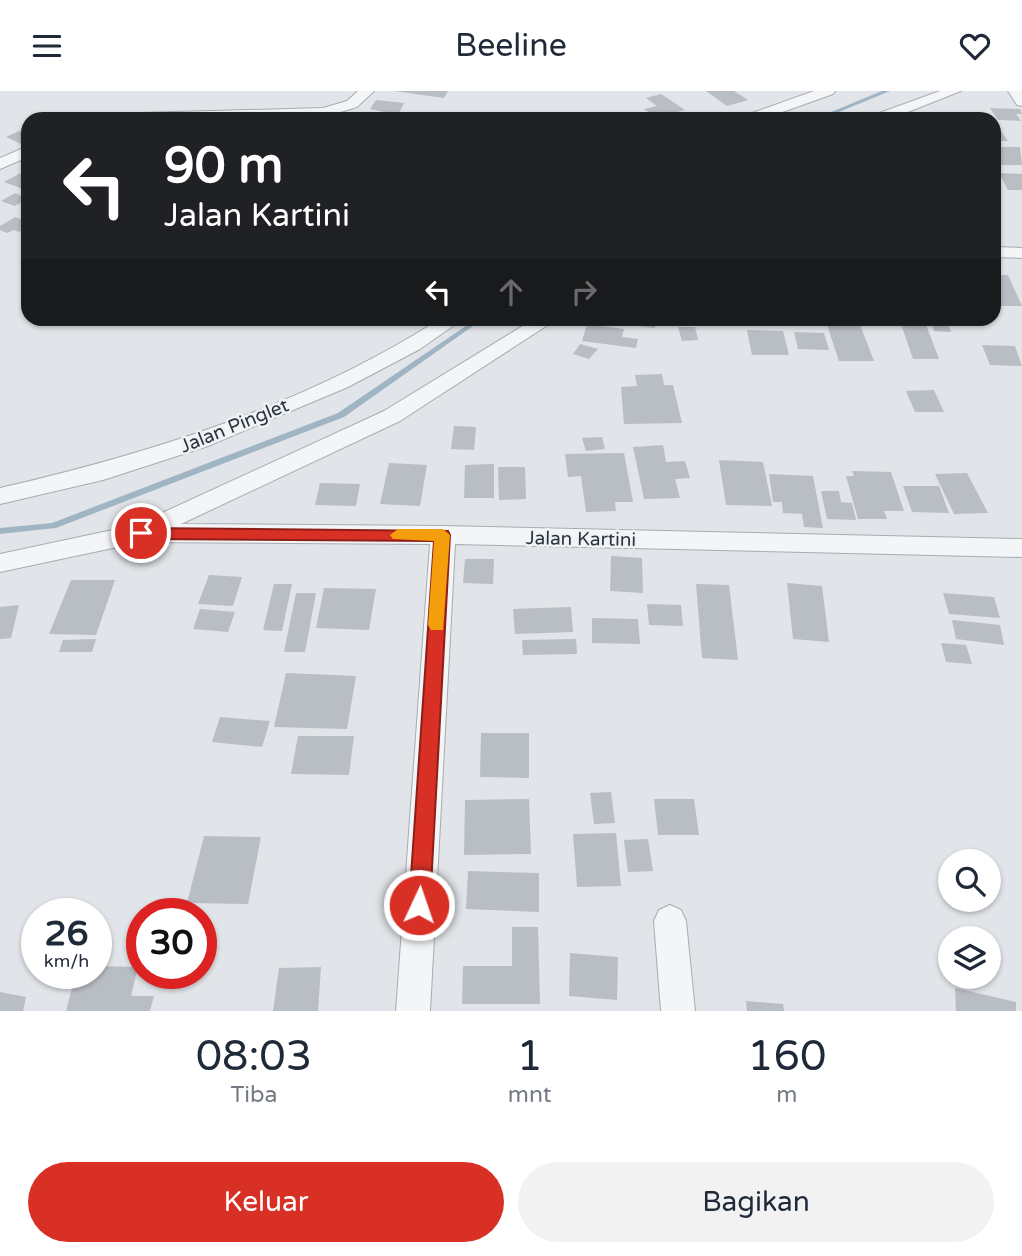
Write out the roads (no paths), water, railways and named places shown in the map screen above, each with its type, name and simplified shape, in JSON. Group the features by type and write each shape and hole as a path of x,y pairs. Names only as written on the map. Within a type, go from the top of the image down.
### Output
{"street":[{"path":"301,112 329,111 356,101 367,91"},
{"path":"769,112 828,91"},
{"path":"896,112 954,91"},
{"path":"0,165 21,154"},
{"path":"1001,252 1022,253"},
{"name":"Jalan Pinglet","path":"0,496 103,472 200,441 341,382 413,345 442,326"},
{"path":"0,563 141,533 392,416 536,326"},
{"name":"Jalan Kartini","path":"141,533 443,535 1022,548"},
{"path":"412,1011 443,535"},
{"path":"670,921 678,1011"}],"waterway":[{"path":"834,112 887,91"},
{"path":"0,531 53,526 341,415 470,326"}]}
